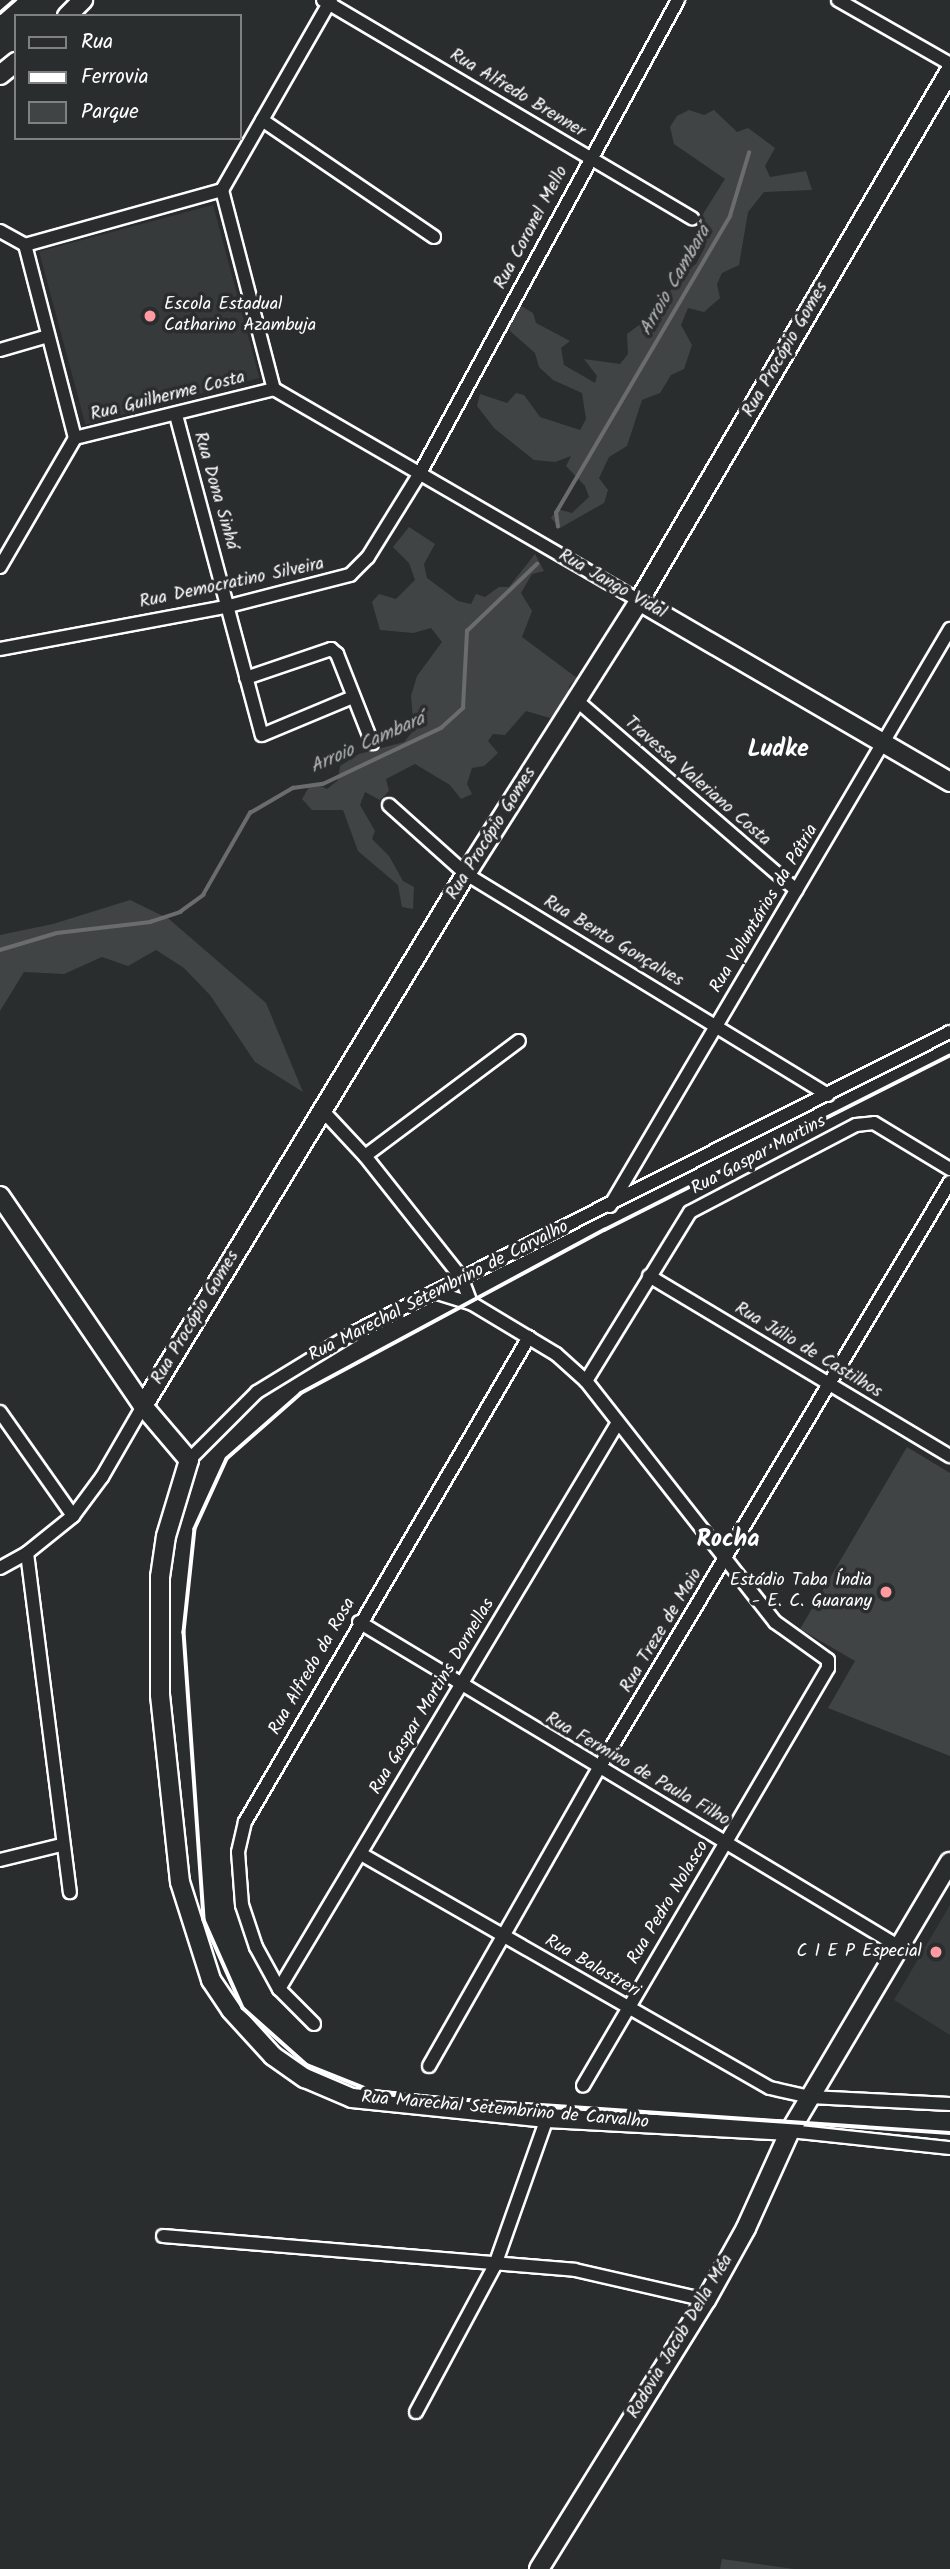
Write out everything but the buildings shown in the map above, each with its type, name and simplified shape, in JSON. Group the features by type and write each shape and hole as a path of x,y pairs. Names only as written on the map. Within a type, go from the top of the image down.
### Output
{"street":[{"path":"69,14 83,0"},
{"name":"Rua Coronel Mello","path":"420,473 678,0"},
{"path":"838,0 950,64"},
{"path":"0,231 25,245 222,190 327,1"},
{"name":"Rua Alfredo Brenner","path":"327,1 692,218"},
{"path":"0,75 14,64"},
{"name":"Rua Procópio Gomes","path":"0,1568 27,1553 73,1516 102,1477 467,874 639,601 950,71"},
{"path":"262,120 434,237"},
{"name":"Rua Guilherme Costa","path":"75,438 274,389 222,190"},
{"name":"Rua Guilherme Costa","path":"0,567 75,438 25,245"},
{"path":"0,351 48,336"},
{"name":"Rua Jango Vidal","path":"274,389 950,782"},
{"name":"Rua Dona Sinhá","path":"176,415 246,678 266,736 353,697"},
{"name":"Rua Democratino Silveira","path":"0,649 229,606 350,575 368,557 420,473"},
{"name":"Rua Voluntários da Pátria","path":"609,1206 885,744 950,629"},
{"path":"246,678 331,649 337,654 372,743"},
{"name":"Travessa Valeriano Costa","path":"576,700 796,890"},
{"name":"Rua Bento Gonçalves","path":"389,806 467,874 828,1095"},
{"name":"Rua Marechal Setembrino de Carvalho","path":"950,1032 609,1206 461,1277 279,1376 189,1460 166,1536 160,1577 160,1695 180,1882 211,1980 231,2010 273,2056 305,2078 352,2098 547,2118 790,2131 950,2148"},
{"path":"365,1156 519,1041"},
{"path":"323,1111 365,1156 461,1277 471,1303"},
{"name":"Rua Gaspar Martins","path":"586,1381 690,1212 856,1125 874,1123 950,1168"},
{"name":"Rua Treze de Maio","path":"429,2066 599,1768 950,1182"},
{"path":"0,1196 143,1406 189,1460"},
{"name":"Rua Júlio de Castilhos","path":"649,1276 950,1456"},
{"path":"434,1292 471,1303 529,1337 586,1381 617,1424 726,1559"},
{"name":"Rua Alfredo da Rosa","path":"314,2024 279,1989 256,1947 242,1905 238,1852 245,1822 359,1622 529,1337"},
{"path":"0,1412 73,1516"},
{"name":"Rua Gaspar Martins Dornellas","path":"279,1989 617,1424"},
{"path":"27,1553 61,1845 70,1892"},
{"name":"Rua Pedro Nolasco","path":"583,2085 828,1668 823,1653 775,1622 726,1559"},
{"name":"Rua Fermino de Paula Filho","path":"359,1622 458,1686 898,1946"},
{"path":"0,1860 61,1845"},
{"name":"Rua Balastreri","path":"360,1854 771,2088 810,2097"},
{"name":"Rodovia Jacob Della Méa","path":"539,2569 706,2300 746,2228 790,2131 950,1862"},
{"path":"810,2097 950,2104"},
{"path":"416,2412 495,2266 547,2118"},
{"path":"163,2236 495,2266 575,2270 706,2300"}],"shaded area":[{"name":"Escola Estadual Catharino Azambuja","path":"213,205 259,378 85,424 39,252"},
{"name":"C I E P Especial","path":"950,1905 950,2035 894,2000"}],"green space":[{"path":"689,110 704,115 714,110 737,132 748,128 775,148 765,166 770,177 806,171 812,190 764,192 748,212 739,265 722,273 717,284 720,298 704,312 688,308 681,325 692,345 684,369 671,375 660,393 642,400 627,446 609,457 599,478 608,490 604,503 560,528 551,518 557,509 572,513 589,497 585,486 566,466 571,456 555,462 534,460 494,428 477,406 480,394 507,403 516,393 524,395 540,417 580,430 586,419 582,393 553,380 539,367 535,353 510,331 510,319 521,306 533,313 536,323 570,341 561,348 564,365 595,383 597,376 584,359 620,364 628,354 627,334 658,311 681,274 696,264 705,247 703,214 725,179 674,144 670,127 677,116"},
{"path":"409,527 435,544 424,564 427,578 458,601 471,604 476,594 485,597 499,587 509,587 535,554 544,571 532,574 521,593 532,611 522,637 577,678 569,686 569,703 560,715 550,718 526,711 505,735 493,734 488,741 498,753 484,766 472,768 467,784 472,794 461,799 450,785 415,764 386,779 389,791 380,800 365,792 360,805 375,831 372,839 389,856 403,881 414,887 413,909 402,907 398,885 358,851 343,810 312,810 302,799 309,787 317,784 327,789 338,780 340,766 359,754 404,742 414,730 411,696 417,676 442,642 431,628 413,633 380,630 372,602 379,594 396,599 415,580 409,563 393,547"},
{"path":"130,900 169,919 266,1003 303,1092 255,1062 210,995 184,968 156,950 128,966 102,957 64,974 24,972 0,1011 0,935 53,924"},
{"name":"Estádio Taba Índia - E. C. Guarany","path":"907,1447 950,1473 950,1756 828,1708 855,1661 800,1629"},
{"path":"722,2559 794,2569 720,2569"}],"waterway":[{"name":"Arroio Cambará","path":"558,527 556,513 730,216 749,153"},
{"name":"Arroio Cambará","path":"0,950 57,933 150,922 180,912 203,895 250,813 293,788 323,784 441,728 463,708 467,631 537,564"}],"railway":[{"path":"0,13 15,0"},
{"path":"950,1056 605,1230 301,1394 227,1459 195,1529 184,1632 204,1920 243,2008 307,2065 380,2094 950,2133"}],"place":[{"name":"Escola Estadual Catharino Azambuja","path":"150,316"},
{"name":"Estádio Taba Índia - E. C. Guarany","path":"886,1592"},
{"name":"C I E P Especial","path":"936,1952"}],"district":[{"name":"Ludke","path":"778,750"},
{"name":"Rocha","path":"728,1540"}]}
